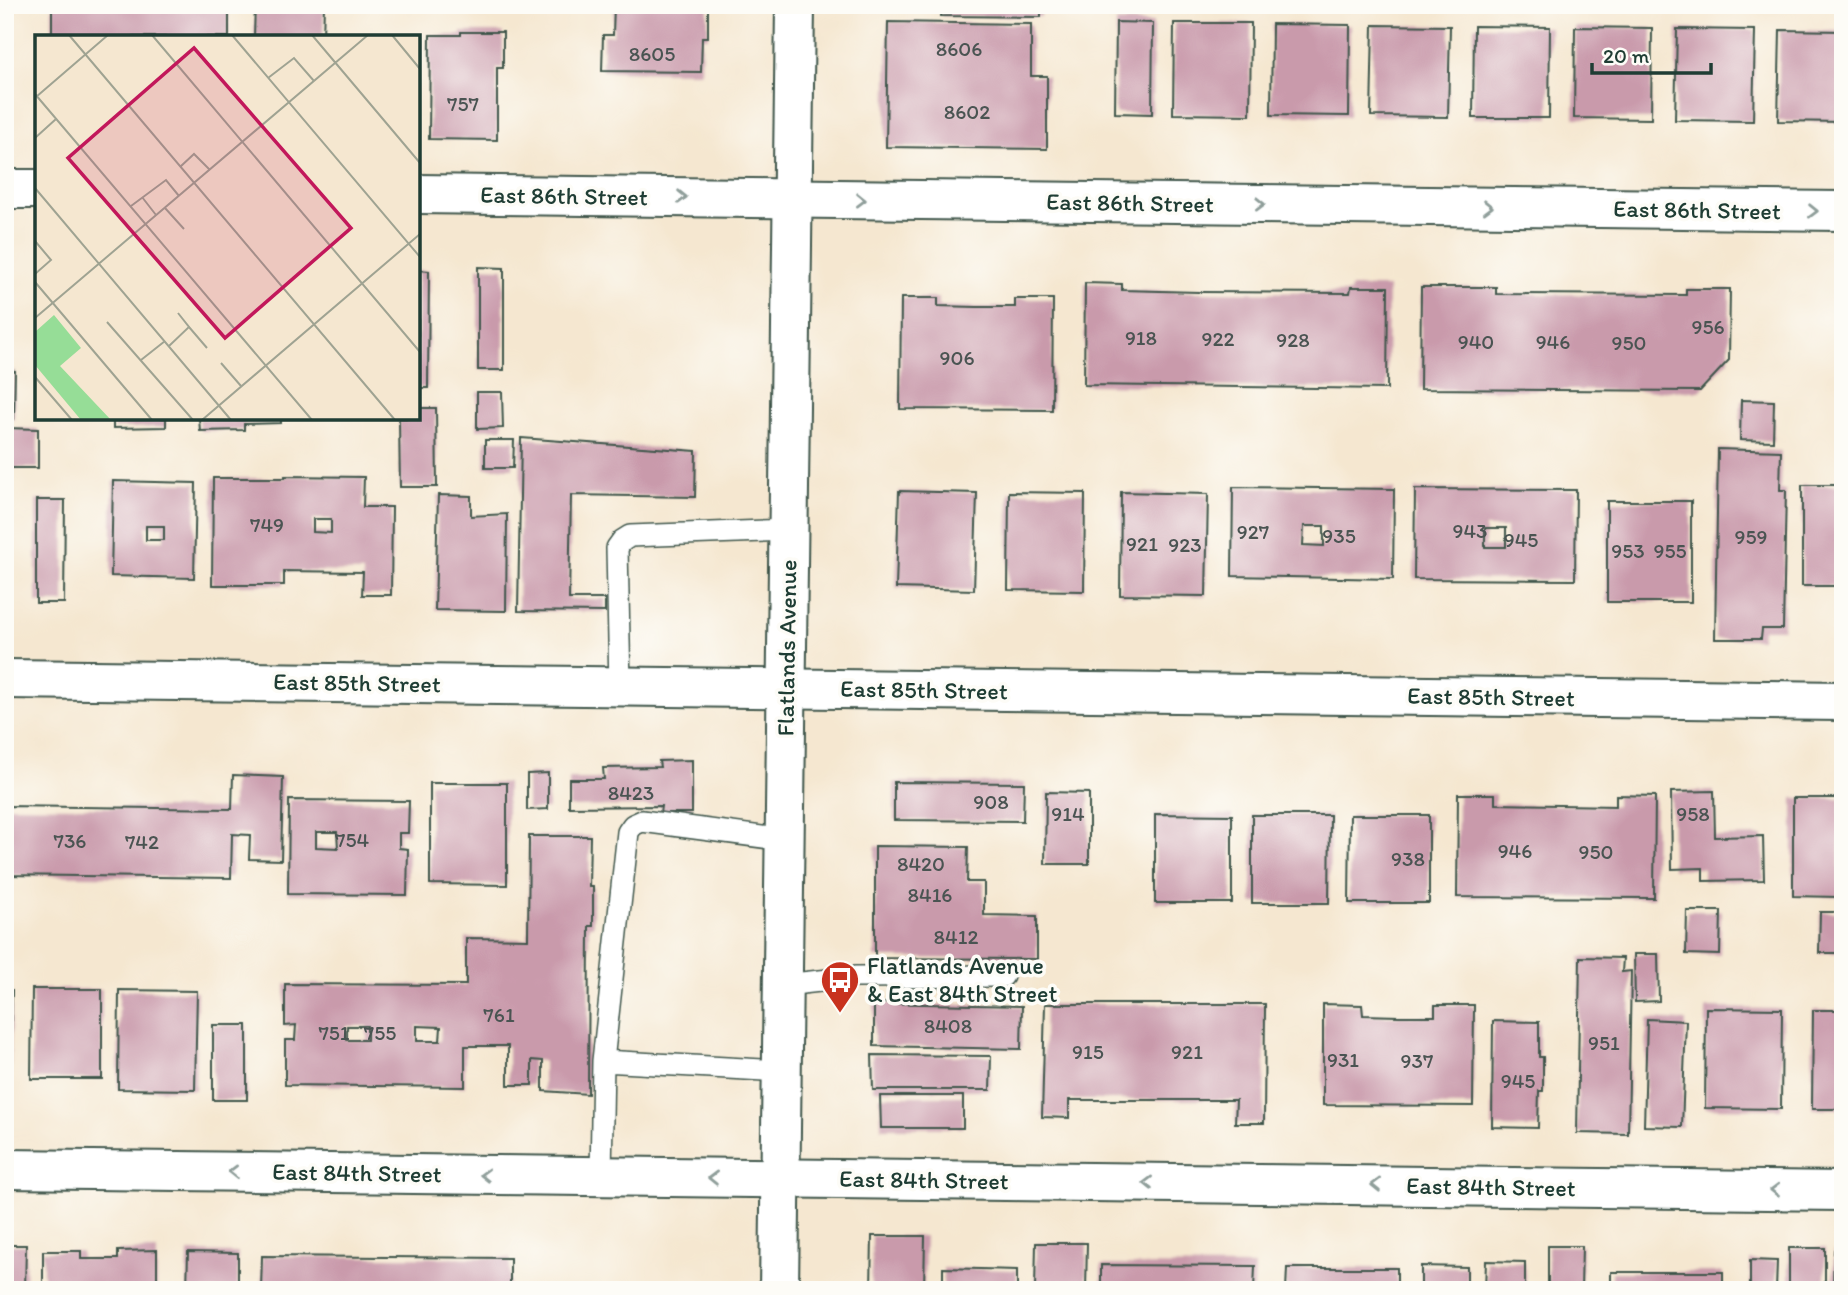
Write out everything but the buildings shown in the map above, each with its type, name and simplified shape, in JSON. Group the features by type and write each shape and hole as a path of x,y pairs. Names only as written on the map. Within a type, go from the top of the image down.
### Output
{"street":[{"name":"Flatlands Avenue","path":"779,1290 795,5"},
{"path":"5,189 35,189"},
{"name":"East 86th Street","path":"420,194 1843,211"},
{"name":"East 85th Street","path":"5,679 1843,701"},
{"name":"East 84th Street","path":"5,1169 1843,1191"}],"lane":[{"path":"620,686 617,548 622,541 630,536 789,530"},
{"path":"601,1176 603,1061 628,832 633,825 642,821 785,840"},
{"path":"783,985 856,977 1003,976"},
{"path":"603,1061 782,1070"}],"place":[{"name":"Flatlands Avenue & East 84th Street","path":"840,1014"}]}
